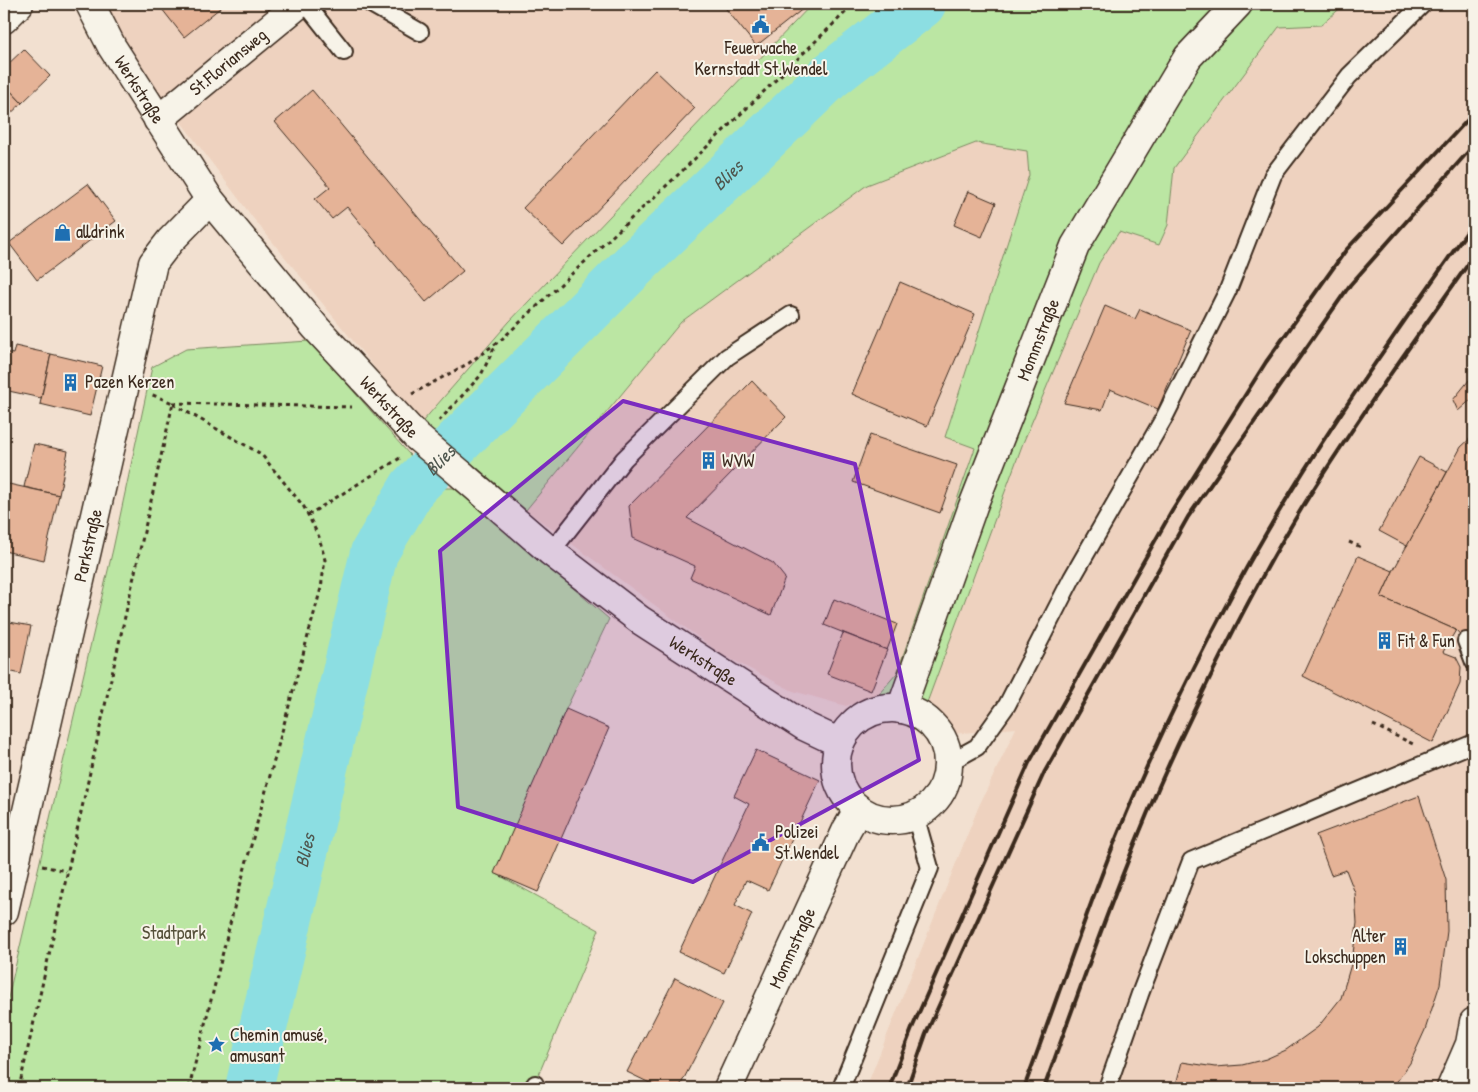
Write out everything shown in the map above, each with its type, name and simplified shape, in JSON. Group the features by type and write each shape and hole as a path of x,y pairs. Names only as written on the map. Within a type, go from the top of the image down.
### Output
{"street":[{"path":"4,19 19,4"},
{"name":"Werkstraße","path":"90,4 112,47 210,200 316,328 417,438 462,474 551,552 640,620 804,726 840,744"},
{"name":"St.Floriansweg","path":"158,120 299,4"},
{"name":"Mommstraße","path":"902,709 973,506 1075,246 1188,58 1238,4"},
{"name":"Parkstraße","path":"5,896 153,263 170,241 210,200"},
{"path":"886,709 902,709 917,714 938,733 944,742 948,763 947,775 938,796 932,804 915,815 888,820 858,810 843,792 838,780 837,755 840,744 860,718 886,709"},
{"name":"Mommstraße","path":"728,1088 847,829 858,810"},
{"path":"1452,1088 1470,1044 1474,1022"}],"lane":[{"path":"306,4 344,52"},
{"path":"371,4 420,32"},
{"path":"948,763 977,747 1007,705 1072,578 1164,418 1228,290 1273,176 1349,76 1423,4"},
{"path":"551,552 624,459 713,370 727,357 791,315"},
{"path":"1466,641 1474,662"},
{"path":"1107,1088 1191,862 1474,743"},
{"path":"841,1088 930,868 915,815"}],"path":[{"path":"173,403 387,407 469,363 502,339 680,173 854,4"},
{"path":"126,384 173,403 261,454 304,507 320,537 325,560 321,588 234,908 189,1088"},
{"path":"19,1088 173,403"},
{"path":"1349,542 1363,548"},
{"path":"1373,725 1416,746"}],"highlighted area":[{"path":"623,401 855,464 919,760 693,882 458,807 440,551"}],"shaded area":[{"path":"102,4 812,4 509,322 423,421 388,384 253,218 160,94"},
{"path":"1345,4 1474,4 1474,1088 866,1088 978,808 1016,728 952,734 925,708 1023,443 1099,263 1119,232 1159,245 1168,225 1174,168 1279,27 1321,25"},
{"path":"976,143 1027,151 1029,175 945,437 975,448 897,673 878,695 846,706 793,691 721,654 526,510 681,322 867,185"}],"green space":[{"path":"812,4 1345,4 1321,25 1279,27 1174,168 1168,225 1159,245 1119,232 1099,263 1023,443 925,708 878,695 897,673 975,448 945,437 1029,175 1027,151 976,143 867,185 681,322 526,510 423,421 509,322"},
{"name":"Stadtpark","path":"309,341 409,454 443,488 457,488 609,619 566,709 495,873 599,930 533,1088 4,1088 4,1015 113,549 152,367 186,349"}],"building":[{"path":"158,4 225,4 184,37"},
{"name":"Feuerwache Kernstadt St.Wendel","path":"722,4 809,4 756,46"},
{"path":"24,49 50,76 22,103 4,84 4,68"},
{"path":"655,70 695,108 563,246 523,208"},
{"path":"4,84 22,103 4,120"},
{"path":"312,90 463,271 426,302 347,207 332,219 315,199 330,187 275,122"},
{"name":"alldrink","path":"88,184 116,221 37,280 9,243"},
{"path":"968,191 996,203 982,237 954,225"},
{"path":"900,282 975,314 927,426 852,394"},
{"path":"1105,306 1135,319 1140,309 1191,330 1158,409 1110,389 1102,410 1064,403"},
{"path":"15,346 51,354 41,398 4,390 4,352 13,354"},
{"name":"Pazen Kerzen","path":"51,354 102,366 90,416 40,404"},
{"path":"1474,374 1474,397 1458,411 1453,400"},
{"name":"WVW","path":"752,381 786,417 687,518 773,563 785,578 771,615 690,578 695,566 633,538 629,506"},
{"path":"870,435 957,465 940,513 853,482"},
{"path":"1474,435 1474,624 1466,641 1456,630 1381,597 1393,571 1461,447"},
{"path":"34,444 68,451 59,495 24,487"},
{"path":"1419,457 1447,472 1407,546 1379,531"},
{"path":"4,483 59,495 44,560 4,551"},
{"name":"Fit & Fun","path":"1358,556 1393,571 1381,597 1456,630 1443,652 1456,657 1461,667 1460,684 1433,743 1303,676"},
{"path":"834,599 897,624 887,650 824,625"},
{"path":"4,621 31,626 21,674 4,670"},
{"path":"843,633 887,650 871,691 827,674"},
{"path":"566,709 609,728 538,892 494,873"},
{"name":"Polizei St.Wendel","path":"756,750 820,780 768,890 746,880 735,905 752,914 724,973 679,952 749,804 734,796"},
{"name":"Alter Lokschuppen","path":"1419,796 1446,880 1447,931 1440,984 1425,1030 1410,1063 1393,1087 1175,1088 1182,1062 1215,1067 1242,1065 1266,1059 1286,1050 1318,1027 1341,998 1352,961 1357,923 1355,893 1346,870 1331,875 1316,835"},
{"path":"675,978 723,1003 679,1088 660,1088 627,1072"}],"waterway":[{"name":"Blies","path":"249,1088 374,553 413,487 638,261 830,76 922,4"}],"railway":[{"path":"889,1088 913,1026 1029,763 1172,511 1266,362 1346,250 1474,113"},
{"path":"907,1088 926,1034 1044,773 1188,517 1350,285 1474,145"},
{"path":"1024,1088 1121,826 1168,721 1219,619 1264,537 1320,445 1474,222"},
{"path":"1044,1088 1112,902 1149,809 1190,719 1233,632 1280,546 1332,460 1474,256"}],"place":[{"name":"Feuerwache Kernstadt St.Wendel","path":"761,25"},
{"name":"alldrink","path":"62,232"},
{"name":"Pazen Kerzen","path":"71,382"},
{"name":"WVW","path":"708,461"},
{"name":"Fit & Fun","path":"1384,641"},
{"name":"Polizei St.Wendel","path":"761,842"},
{"name":"Alter Lokschuppen","path":"1400,946"},
{"name":"Chemin amusé, amusant","path":"216,1045"}]}
